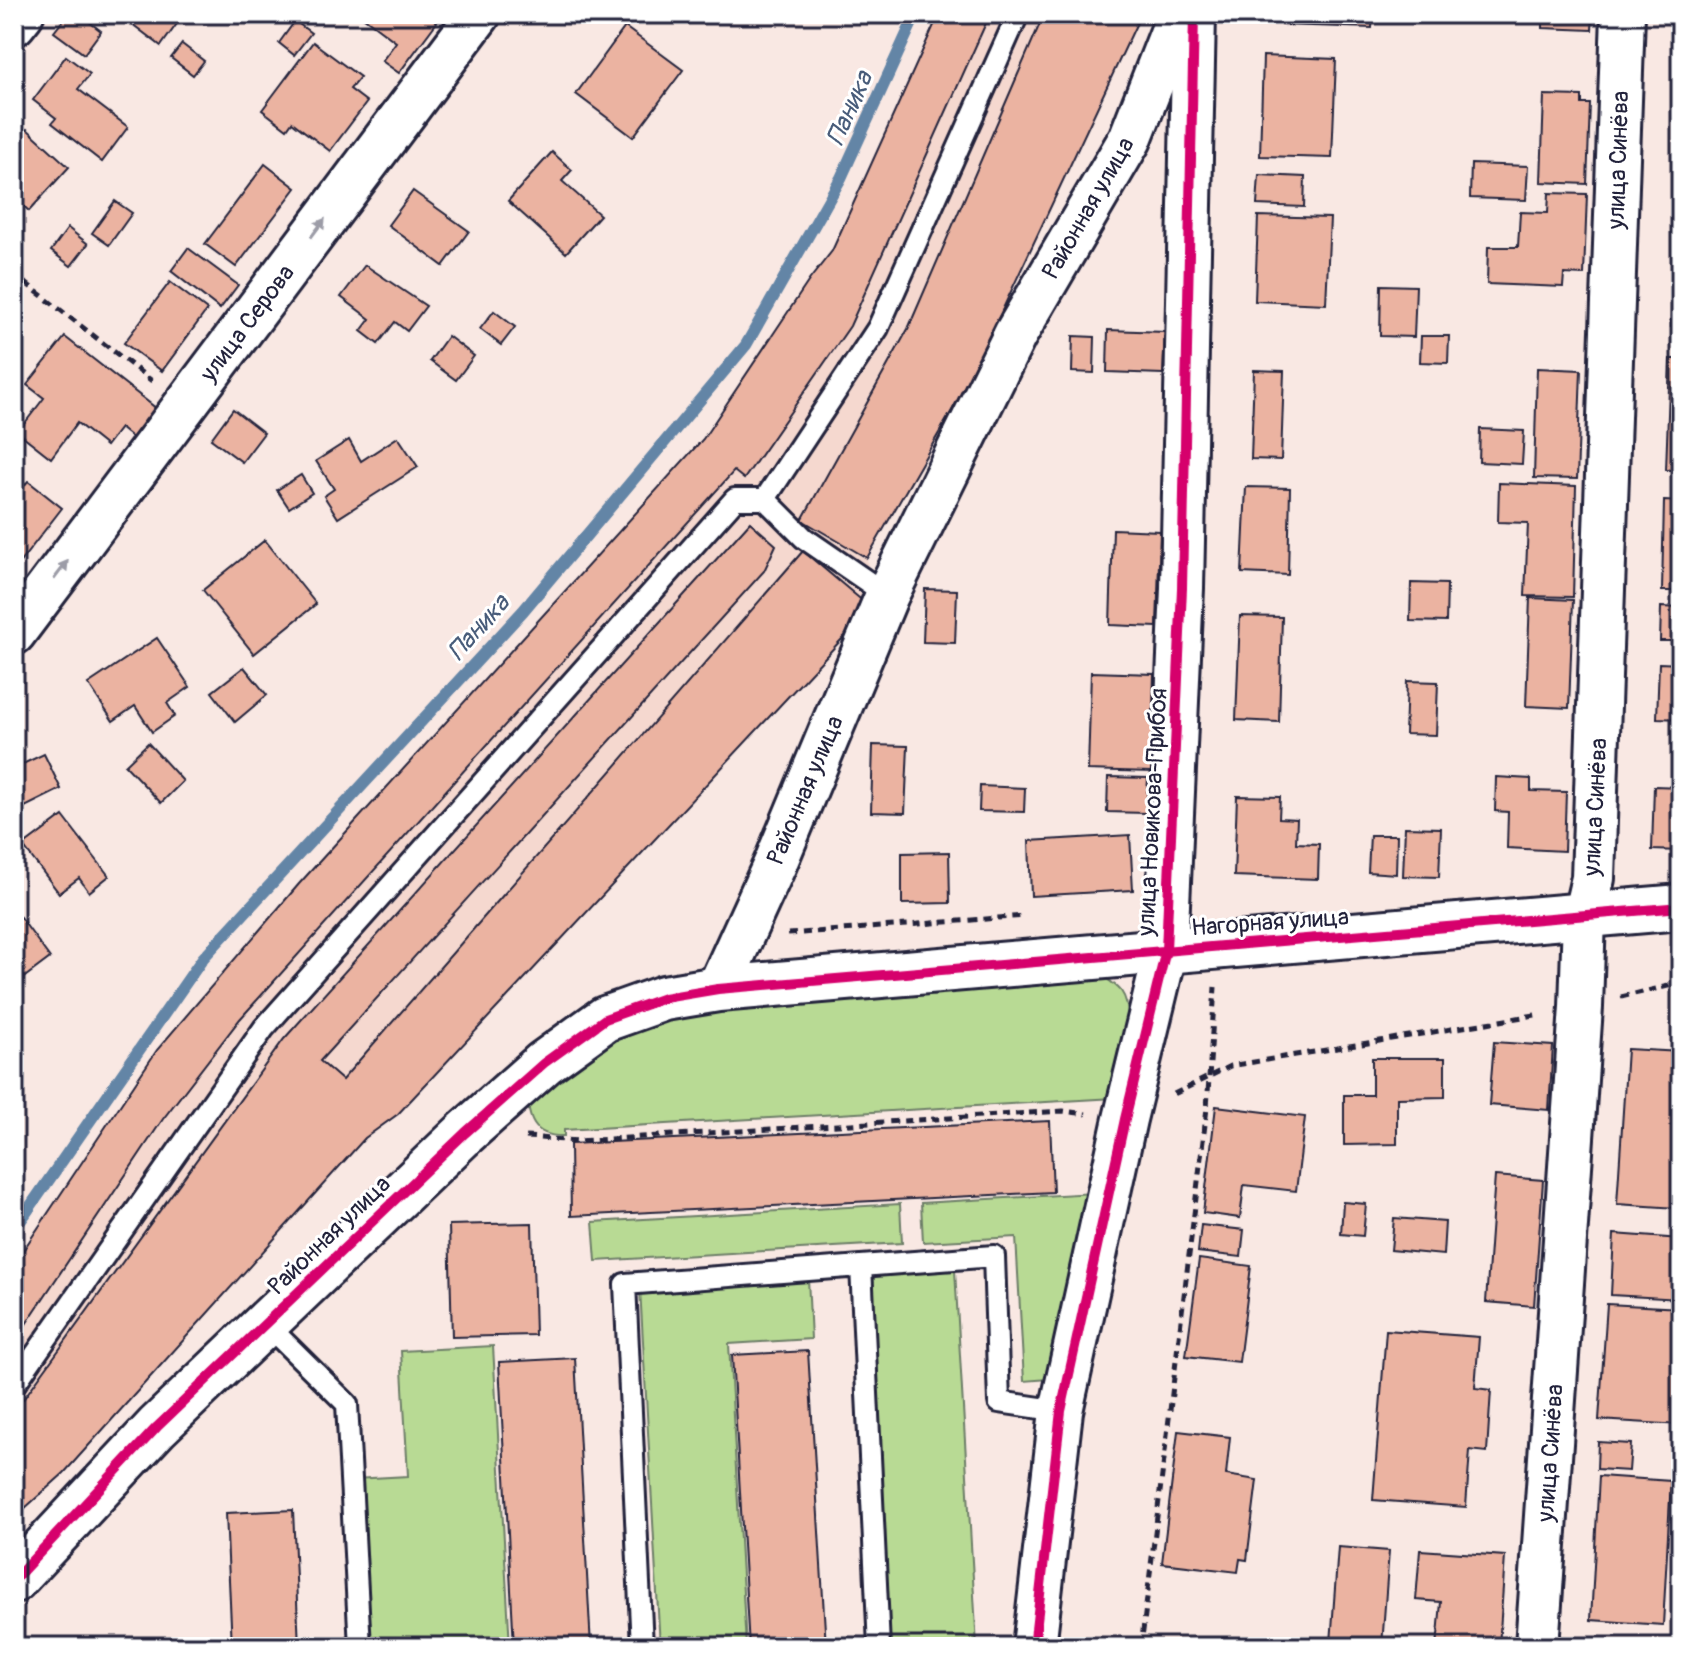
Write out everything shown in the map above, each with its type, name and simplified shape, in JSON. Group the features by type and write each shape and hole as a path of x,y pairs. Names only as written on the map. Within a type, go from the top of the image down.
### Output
{"street":[{"path":"14,24 22,14"},
{"name":"улица Серова","path":"14,633 479,14"},
{"name":"Районная улица","path":"14,1580 157,1427 465,1133 544,1063 605,1019 664,998 718,989 775,864 887,595 1015,335 1130,139 1179,14"},
{"name":"улица Новикова-Прибоя","path":"1034,1647 1061,1411 1125,1119 1166,950 1182,588 1194,14"},
{"name":"улица Синёва","path":"1537,1647 1581,1007 1584,917 1593,878 1623,14"},
{"name":"Нагорная улица","path":"718,989 1681,907"}],"lane":[{"path":"765,499 878,328 1018,14"},
{"path":"14,1385 264,1028 735,499 765,499 804,538 887,595"},
{"path":"642,1647 625,1284 994,1256 999,1402 1061,1411"},
{"path":"861,1266 879,1647"},
{"path":"265,1323 347,1404 360,1647"}],"path":[{"path":"14,274 184,406"},
{"path":"1141,1647 1205,1123 1217,947"},
{"path":"465,1133 578,1141 1063,1111 1125,1119 1230,1066 1581,1007 1681,983"}],"shaded area":[{"path":"939,14 1141,14 969,381 867,558 871,608 398,1114 365,1138 64,1473 14,1518 14,1264 299,884 703,439 832,251"}],"green space":[{"path":"1096,971 1121,991 1128,1014 1126,1043 1115,1098 564,1130 564,1136 539,1130 531,1118 527,1092 647,1014"},
{"path":"1094,1193 1049,1379 1024,1381 1016,1237 923,1242 921,1203"},
{"path":"900,1204 902,1243 596,1261 593,1222"},
{"path":"955,1270 977,1647 888,1647 867,1275"},
{"path":"808,1278 811,1339 729,1344 746,1647 660,1647 640,1288"},
{"path":"493,1346 510,1647 363,1647 354,1479 408,1476 401,1351"}],"building":[{"path":"68,14 79,14 101,31 84,54 54,32"},
{"path":"119,14 184,14 161,46"},
{"path":"359,14 427,14 437,22 399,73 382,61 396,42"},
{"path":"939,14 990,14 850,326 744,479 734,471 240,1019 163,1119 14,1342 14,1264 157,1050 299,884 703,439 832,251"},
{"path":"1044,14 1141,14 969,381 867,558 802,520 908,329"},
{"path":"1282,14 1373,14 1372,28 1282,25"},
{"path":"1543,14 1593,14 1592,30 1543,28"},
{"path":"295,21 311,33 294,55 279,43"},
{"path":"625,27 683,70 633,137 576,94"},
{"path":"313,42 360,77 350,89 367,102 330,151 292,122 287,129 262,110"},
{"path":"182,44 204,61 193,75 171,58"},
{"path":"66,56 90,74 78,89 128,127 102,162 52,123 56,118 33,100"},
{"path":"1263,56 1336,59 1332,158 1260,156"},
{"path":"1544,95 1582,96 1582,104 1590,104 1587,184 1541,182"},
{"path":"1679,118 1681,226 1675,226"},
{"path":"27,129 69,167 29,211 19,202 14,208 14,144"},
{"path":"552,152 572,170 562,181 600,215 566,253 508,201"},
{"path":"265,164 296,188 236,267 205,244"},
{"path":"1471,164 1528,166 1526,200 1470,198"},
{"path":"1259,175 1305,177 1304,207 1257,205"},
{"path":"413,191 469,231 443,266 388,225"},
{"path":"1549,193 1587,194 1584,275 1564,274 1563,287 1487,284 1488,247 1518,247 1520,212 1548,213"},
{"path":"115,201 132,213 109,245 92,233"},
{"path":"1258,216 1330,218 1326,304 1255,301"},
{"path":"68,228 88,244 71,266 51,251"},
{"path":"188,248 238,285 220,309 171,271"},
{"path":"1673,254 1681,254 1681,327 1671,327"},
{"path":"365,265 426,306 407,331 395,322 378,344 361,331 370,319 341,297"},
{"path":"170,282 207,310 162,371 124,343"},
{"path":"1381,285 1416,286 1414,337 1380,336"},
{"path":"494,311 515,327 501,345 480,329"},
{"path":"1108,330 1165,332 1163,374 1107,372"},
{"path":"448,336 474,356 456,380 430,361"},
{"path":"1073,336 1095,337 1094,373 1072,372"},
{"path":"1421,336 1449,336 1448,363 1420,362"},
{"path":"65,337 157,409 134,439 120,428 106,446 77,423 51,458 18,432 44,398 27,385"},
{"path":"1670,359 1681,359 1681,470 1666,470"},
{"path":"1537,368 1581,370 1577,479 1534,478"},
{"path":"1254,370 1284,371 1281,460 1251,459"},
{"path":"233,409 264,433 242,462 211,439"},
{"path":"1480,429 1524,431 1522,464 1479,462"},
{"path":"398,437 418,467 338,518 324,496 334,489 316,461 349,440 361,461"},
{"path":"301,475 312,493 289,508 277,490"},
{"path":"28,481 62,508 14,570 14,500"},
{"path":"1499,483 1576,486 1573,597 1525,596 1528,523 1498,522"},
{"path":"1246,487 1290,488 1288,575 1242,573"},
{"path":"1664,501 1681,502 1681,591 1662,591"},
{"path":"750,522 776,545 764,571 320,1061 342,1080 803,551 871,608 398,1114 365,1138 64,1473 14,1518 14,1412 284,1039"},
{"path":"1113,529 1160,531 1157,627 1110,625"},
{"path":"265,540 316,604 254,654 203,590"},
{"path":"1411,583 1447,584 1446,622 1410,621"},
{"path":"925,589 957,590 955,643 923,642"},
{"path":"1530,598 1573,600 1569,708 1526,706"},
{"path":"1661,607 1681,608 1681,641 1660,641"},
{"path":"1240,616 1282,617 1279,722 1236,720"},
{"path":"157,638 190,687 167,703 175,716 152,732 135,706 113,721 88,684"},
{"path":"1659,663 1681,664 1681,719 1657,718"},
{"path":"244,667 267,695 235,722 212,692"},
{"path":"1091,672 1154,674 1151,772 1088,770"},
{"path":"1407,681 1438,682 1436,735 1405,734"},
{"path":"148,743 183,781 161,803 125,765"},
{"path":"873,745 908,746 905,813 871,812"},
{"path":"44,754 61,789 21,809 14,795 14,768"},
{"path":"1108,777 1148,778 1146,813 1107,812"},
{"path":"1496,777 1531,779 1531,791 1566,792 1564,851 1507,848 1508,812 1495,811"},
{"path":"980,786 1025,788 1024,812 979,811"},
{"path":"1654,786 1681,787 1681,851 1652,850"},
{"path":"1237,796 1280,797 1279,818 1297,819 1296,843 1319,844 1318,879 1234,876"},
{"path":"63,816 109,876 89,892 79,878 59,893 23,846"},
{"path":"1405,827 1441,828 1439,877 1403,876"},
{"path":"1130,835 1133,890 1031,896 1029,841"},
{"path":"1370,835 1397,835 1396,874 1368,872"},
{"path":"949,852 950,903 902,904 902,853"},
{"path":"20,917 50,958 14,985 14,922"},
{"path":"1494,1042 1553,1046 1549,1110 1489,1105"},
{"path":"1627,1049 1681,1052 1677,1208 1617,1204"},
{"path":"1372,1058 1445,1058 1445,1097 1397,1098 1397,1144 1344,1145 1344,1095 1372,1095"},
{"path":"1216,1106 1305,1117 1296,1191 1244,1185 1240,1218 1203,1213"},
{"path":"1050,1121 1053,1192 571,1216 570,1144"},
{"path":"1495,1176 1543,1180 1534,1306 1486,1302"},
{"path":"1343,1202 1366,1204 1363,1236 1341,1234"},
{"path":"1394,1218 1445,1222 1443,1255 1391,1250"},
{"path":"532,1223 535,1335 452,1337 449,1225"},
{"path":"1201,1225 1244,1230 1241,1257 1198,1252"},
{"path":"1614,1234 1681,1239 1681,1299 1611,1295"},
{"path":"1199,1259 1251,1266 1239,1362 1186,1356"},
{"path":"1607,1304 1681,1308 1681,1425 1599,1420"},
{"path":"1386,1330 1479,1337 1475,1388 1491,1390 1487,1452 1470,1450 1466,1507 1373,1500"},
{"path":"808,1351 826,1647 749,1647 732,1355"},
{"path":"575,1358 591,1647 514,1647 499,1362"},
{"path":"1178,1431 1230,1437 1226,1475 1257,1480 1247,1560 1240,1559 1238,1572 1162,1563"},
{"path":"1598,1442 1631,1444 1629,1471 1597,1469"},
{"path":"1599,1476 1671,1481 1663,1625 1591,1620"},
{"path":"293,1510 299,1647 232,1647 226,1513"},
{"path":"1338,1547 1389,1551 1382,1646 1331,1643"},
{"path":"1420,1550 1505,1556 1499,1647 1437,1647 1441,1602 1416,1600"},
{"path":"1589,1641 1664,1645 1664,1647 1589,1647"}],"waterway":[{"name":"Паника","path":"14,1230 203,958 523,611 746,345 841,178 916,14"}],"cycle path":[{"path":"1034,1647 1061,1411 1125,1119 1166,950 1182,588 1194,14"},
{"path":"14,1580 157,1427 465,1133 544,1063 605,1019 664,998 718,989 1681,907"}]}
